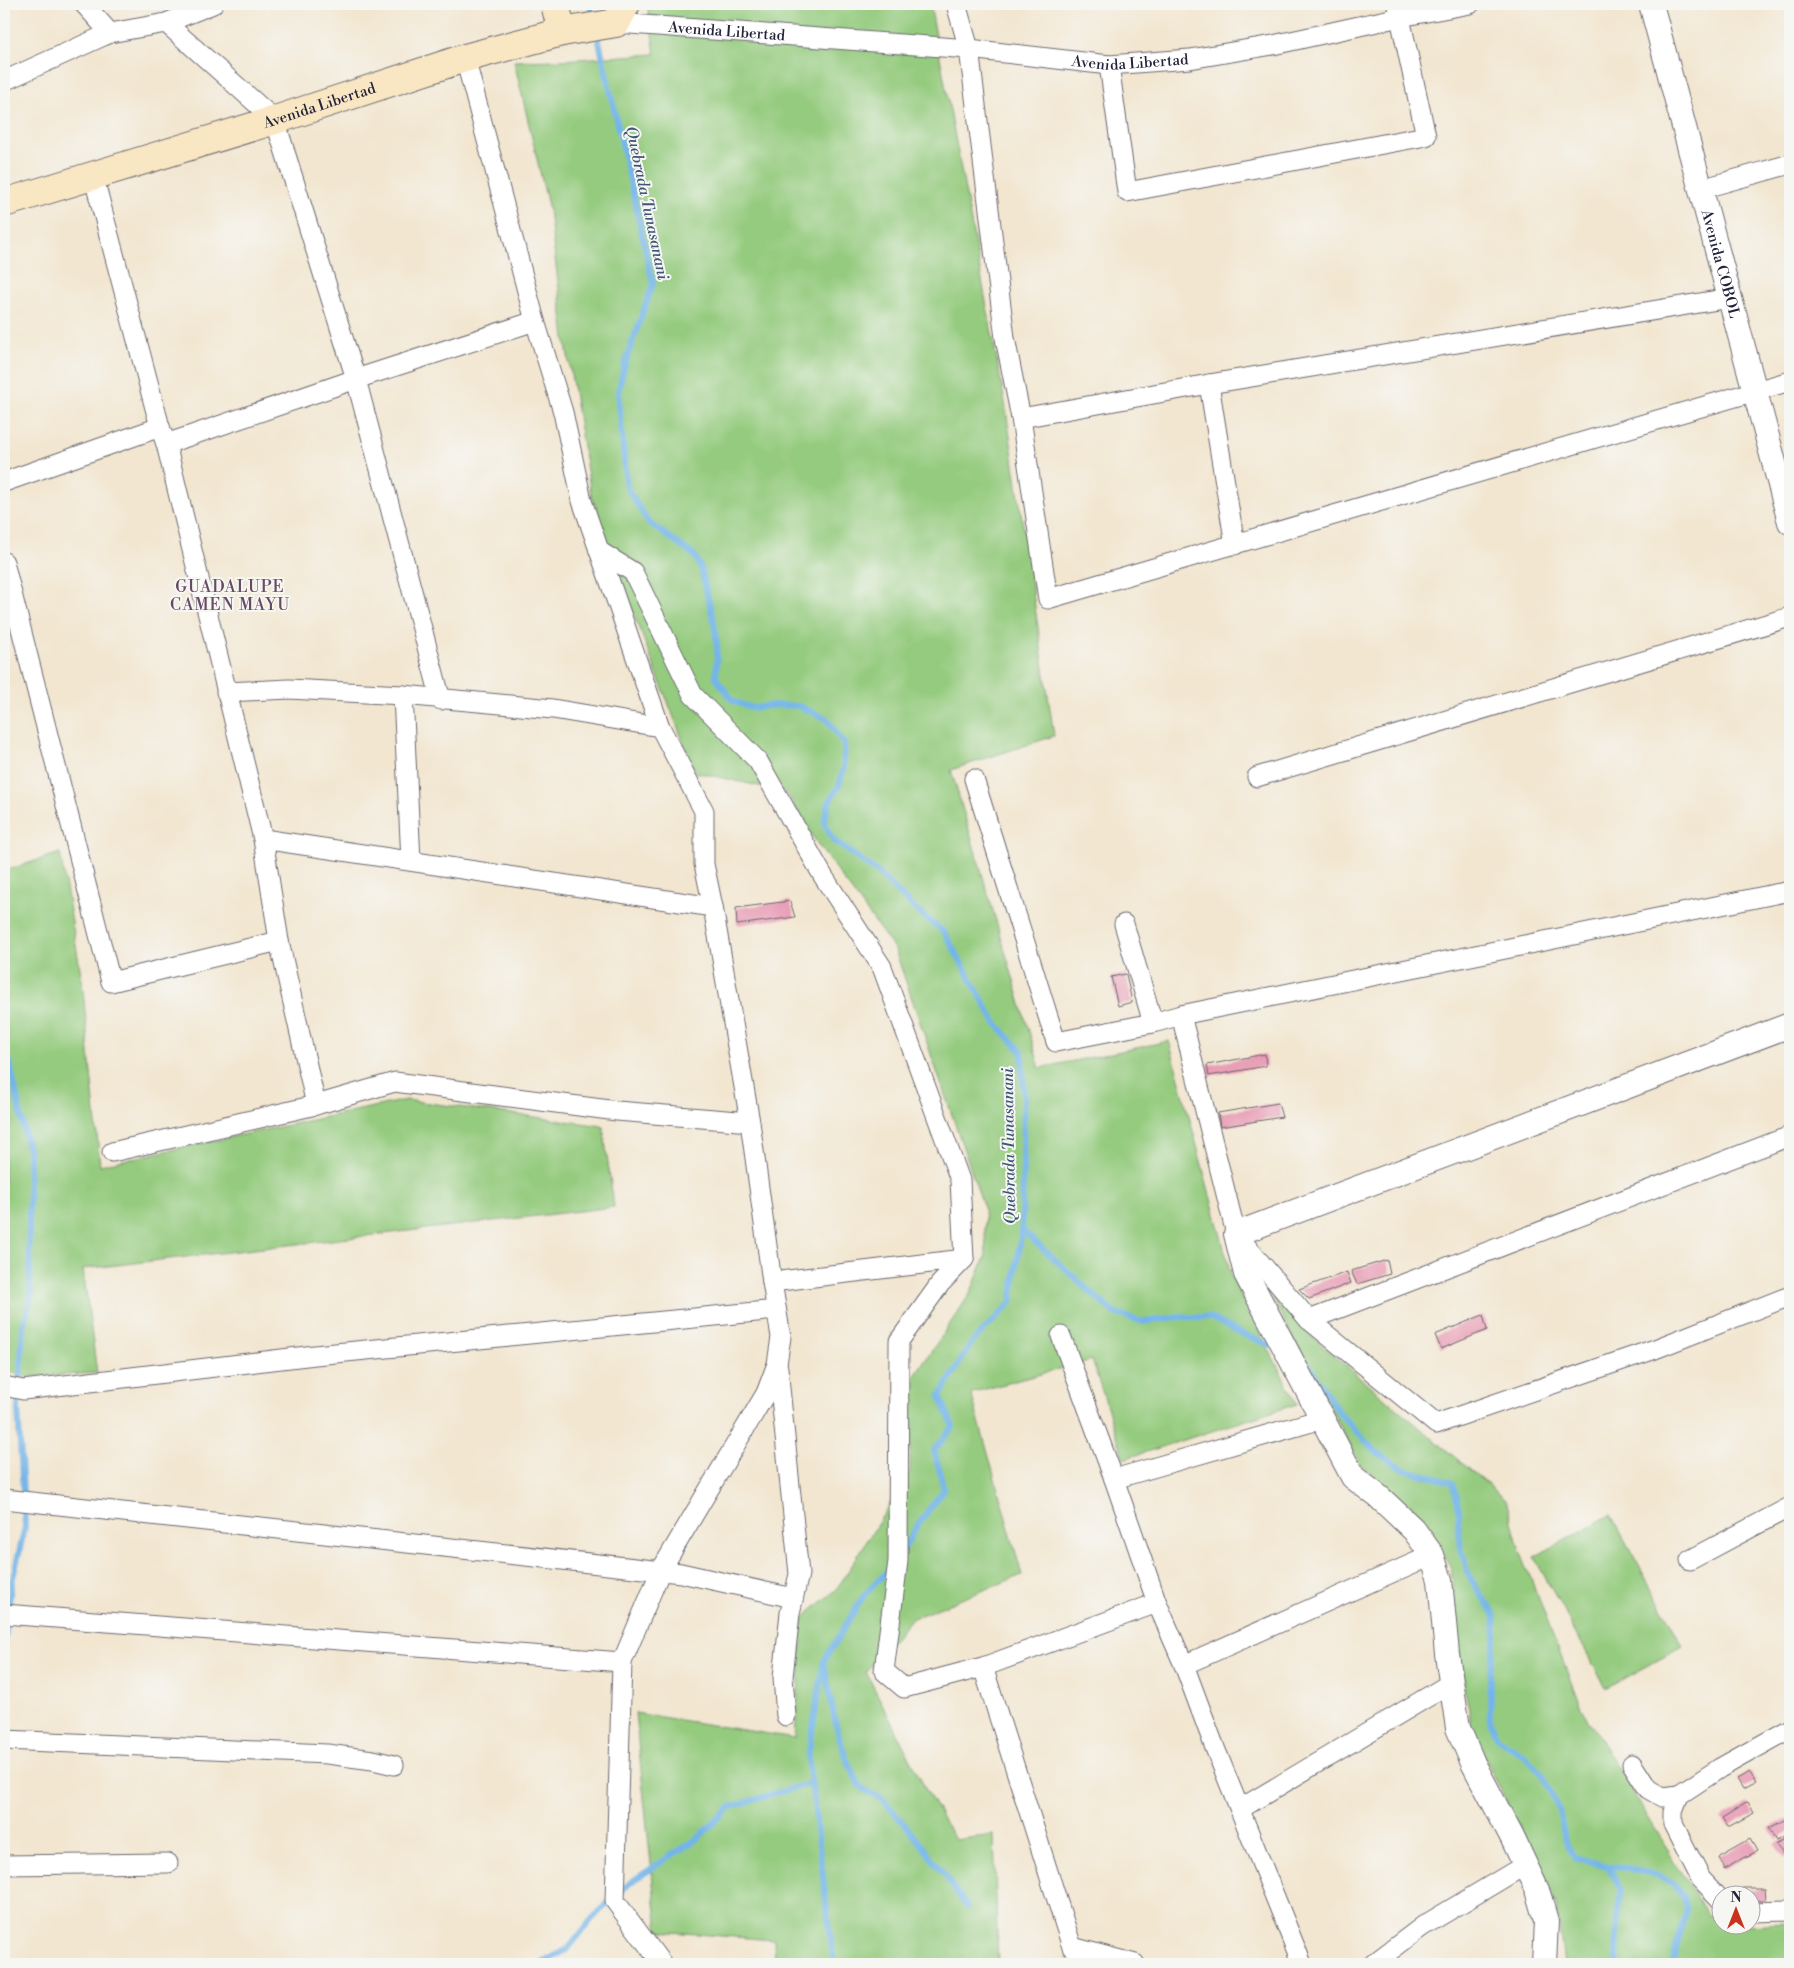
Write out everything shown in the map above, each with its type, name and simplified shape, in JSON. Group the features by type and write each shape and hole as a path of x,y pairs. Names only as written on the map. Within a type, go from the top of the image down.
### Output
{"main road":[{"path":"555,4 562,32"},
{"name":"Avenida Libertad","path":"4,203 274,120 465,58 562,32 621,13"}],"street":[{"path":"84,4 110,33"},
{"path":"4,81 110,33 166,23 213,4"},
{"path":"956,4 969,49 1005,338 1021,418 1048,599 1790,381"},
{"name":"Avenida Libertad","path":"621,13 1109,65 1199,58 1273,45 1398,10 1470,4"},
{"name":"Avenida COBOL","path":"1651,4 1790,522"},
{"path":"1109,65 1127,192 1426,136 1398,10"},
{"path":"166,23 274,120 356,379 441,700"},
{"path":"465,58 534,321 563,412 582,501 660,728 704,811 704,864 750,1122 781,1337 777,1364 766,1392 661,1570 622,1662 615,1902 662,1964"},
{"path":"1700,189 1790,164"},
{"path":"93,175 163,436 264,839 278,941 316,1104"},
{"path":"1021,418 1208,384 1730,298"},
{"path":"4,482 356,379 534,321"},
{"path":"1208,384 1234,545"},
{"path":"599,551 633,572 693,695 758,761 823,876 882,968 960,1180 964,1259 940,1284 899,1341 898,1561 884,1671 904,1688 983,1667 1157,1603"},
{"path":"4,562 111,982 278,941"},
{"path":"1257,776 1790,617"},
{"path":"226,692 289,689 403,696 553,709 660,728"},
{"path":"403,696 411,861"},
{"path":"974,779 1056,1042 1790,891"},
{"path":"264,839 713,907"},
{"path":"1124,924 1153,1023"},
{"path":"1181,1015 1246,1274 1353,1477 1379,1497 1414,1530 1432,1555 1440,1580 1451,1683 1458,1728 1473,1763 1537,1890 1546,1921 1544,1964"},
{"path":"1236,1234 1790,1026"},
{"path":"112,1152 316,1104 395,1082 617,1111 750,1122"},
{"path":"1309,1320 1790,1136"},
{"path":"1236,1234 1309,1320 1436,1424 1655,1349 1790,1296"},
{"path":"772,1282 964,1259"},
{"path":"4,1386 23,1390 315,1355 776,1310"},
{"path":"1061,1336 1157,1603 1184,1665 1302,1964"},
{"path":"777,1364 799,1574 793,1598 783,1677 786,1716"},
{"path":"1114,1479 1322,1419"},
{"path":"4,1499 661,1570 793,1598"},
{"path":"1690,1560 1790,1507"},
{"path":"1184,1665 1432,1555"},
{"path":"4,1614 622,1662"},
{"path":"983,1667 1072,1947 1133,1964"},
{"path":"1240,1809 1451,1683"},
{"path":"1632,1764 1648,1790 1662,1797 1679,1795 1720,1768 1790,1729"},
{"path":"4,1740 327,1754 373,1760 394,1765"},
{"path":"1679,1795 1673,1811 1672,1824 1701,1878 1712,1890"},
{"path":"4,1865 168,1862"},
{"path":"1373,1964 1423,1926 1525,1865"},
{"path":"1762,1912 1790,1911"}],"green space":[{"path":"647,4 930,4 1005,403 1054,736 951,770 1040,1068 1169,1041 1232,1278 1297,1404 1124,1459 1092,1360 971,1393 1022,1575 911,1619 866,1672 925,1788 955,1840 994,1835 998,1964 775,1964 774,1940 658,1931 635,1713 795,1738 803,1618 837,1589 910,1472 912,1380 970,1294 986,1255 984,1208 895,950 818,845 786,792 695,772 626,594 591,494 565,338 549,210 514,61 655,54"},
{"path":"60,853 82,980 100,1165 406,1100 603,1126 614,1207 83,1269 97,1373 28,1377 4,1371 4,871"},
{"path":"1268,1290 1300,1327 1506,1500 1519,1548 1581,1708 1708,1915 1712,1916 1712,1936 1762,1936 1762,1924 1790,1923 1790,1964 1564,1964 1556,1903 1473,1733 1461,1665 1451,1568 1425,1522 1360,1464"},
{"path":"1611,1515 1683,1646 1606,1688 1534,1557"}],"building":[{"path":"790,901 795,917 737,925 736,908"},
{"path":"1126,974 1132,1002 1118,1006 1111,977"},
{"path":"1265,1054 1266,1066 1209,1076 1207,1065"},
{"path":"1278,1103 1282,1117 1220,1127 1218,1113"},
{"path":"1387,1260 1390,1274 1357,1284 1351,1271"},
{"path":"1347,1272 1351,1283 1309,1299 1299,1289"},
{"path":"1483,1315 1487,1330 1441,1349 1435,1335"},
{"path":"1749,1772 1756,1782 1743,1789 1737,1779"},
{"path":"1748,1802 1754,1813 1728,1827 1722,1818"},
{"path":"1790,1817 1790,1832 1776,1840 1769,1828"},
{"path":"1790,1836 1790,1855 1786,1858 1774,1844"},
{"path":"1750,1839 1757,1851 1724,1869 1718,1857"},
{"path":"1762,1888 1765,1888 1766,1900 1762,1900"}],"waterway":[{"name":"Quebrada Tunasanani","path":"590,4 594,20"},
{"name":"Quebrada Tunasanani","path":"597,32 653,284 625,363 618,392 627,488 648,522 695,556 701,569 714,622 717,645 716,678 733,701 752,708 775,705 799,706 827,719 844,744 844,767 839,786 829,802 824,822 833,840 877,872 916,910 944,932 995,1022 1022,1052 1024,1095 1022,1230 1011,1303 972,1342 940,1396 953,1427 934,1450 944,1489 917,1526 904,1549"},
{"path":"4,1050 10,1064 29,1153 31,1297 23,1327 18,1409 25,1527 11,1586 4,1650"},
{"name":"Quebrada Tunasanani","path":"1022,1230 1114,1313 1143,1322 1177,1317 1209,1317 1242,1334 1278,1348"},
{"name":"Quebrada Tunasanani","path":"1300,1358 1308,1364 1339,1413 1374,1450 1402,1469 1451,1482 1458,1500 1461,1548 1470,1578 1494,1614 1496,1636 1490,1672 1490,1719 1497,1738 1526,1757 1542,1775 1559,1808 1565,1842 1575,1857 1608,1866 1656,1874 1673,1884 1682,1895 1687,1909 1672,1964"},
{"path":"834,1964 808,1757 824,1661 864,1595 893,1565"},
{"path":"825,1668 833,1713 841,1743 852,1772 865,1790 885,1802 896,1814 928,1853 967,1907"},
{"path":"620,1892 631,1882 698,1838 730,1807 811,1783"},
{"path":"1608,1866 1621,1889 1617,1918 1616,1964"},
{"path":"540,1964 568,1949 592,1919 612,1899"},
{"name":"Quebrada Tunasanani","path":"1782,1964 1790,1964"}],"district":[{"name":"GUADALUPE CAMEN MAYU","path":"230,596"}]}
